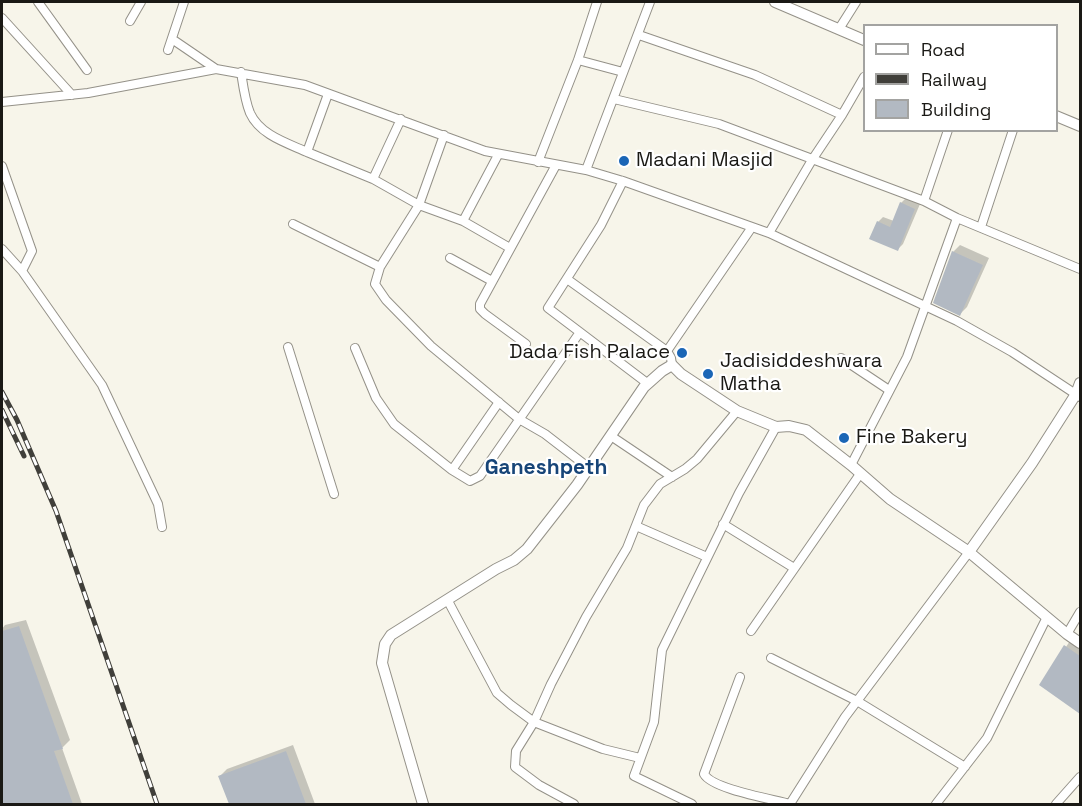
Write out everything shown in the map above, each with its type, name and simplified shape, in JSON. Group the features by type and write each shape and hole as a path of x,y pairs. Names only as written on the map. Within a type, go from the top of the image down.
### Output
{"street":[{"path":"38,2 87,70"},
{"path":"130,21 141,2"},
{"path":"168,50 184,2"},
{"path":"538,162 578,60 597,2"},
{"path":"586,170 650,2"},
{"path":"776,2 863,40"},
{"path":"839,29 856,2"},
{"path":"2,18 72,95"},
{"path":"639,35 755,75 842,115"},
{"path":"172,39 216,69"},
{"path":"578,60 623,72"},
{"path":"2,102 72,95 216,69 305,85 485,152 586,170 769,233 957,321 1012,352 1078,396"},
{"path":"241,72 250,114 258,125 274,136 373,179 419,205 463,221 510,248"},
{"path":"769,233 863,79"},
{"path":"307,152 328,94"},
{"path":"614,99 719,124 924,201 957,218 1080,269"},
{"path":"1058,117 1080,126"},
{"path":"373,179 401,119"},
{"path":"924,201 947,132"},
{"path":"981,227 1013,132"},
{"path":"444,135 419,205 380,267 375,284 386,300 430,346 519,419 545,434 589,468"},
{"path":"463,221 498,155"},
{"path":"526,344 480,309 483,297 556,165"},
{"path":"2,166 32,251 22,271"},
{"path":"623,181 601,225 548,308 647,383"},
{"path":"850,465 907,357 957,218"},
{"path":"293,224 380,267"},
{"path":"667,351 752,227"},
{"path":"2,249 22,271 102,386 158,504 162,527"},
{"path":"450,258 492,281"},
{"path":"567,279 667,351 672,365 681,374 737,411 776,427 789,426 806,430 890,499 969,552 1080,643"},
{"path":"355,348 376,398 394,424 452,470 470,481 476,479 580,332"},
{"path":"288,347 334,494"},
{"path":"842,358 889,390"},
{"path":"423,804 382,663 385,644 391,635 514,560 527,549 589,468 647,383 672,365"},
{"path":"740,677 704,774 718,784 790,804 857,701 969,552 1032,463 1078,396 1080,383"},
{"path":"452,470 499,402"},
{"path":"574,804 539,785 515,767 516,751 534,722 586,617 627,548 644,505 660,484 697,459 737,411"},
{"path":"686,803 634,776 654,722 662,650 723,524 776,427"},
{"path":"611,436 672,477"},
{"path":"751,631 860,474"},
{"path":"723,524 794,568"},
{"path":"636,526 708,557"},
{"path":"448,600 498,693 534,722 603,749 640,758"},
{"path":"1067,634 1080,612"},
{"path":"936,804 987,738 1047,617"},
{"path":"771,658 857,701 965,767"},
{"path":"1056,804 1080,777"}],"building":[{"path":"900,202 915,209 898,251 869,239 877,221 890,227"},
{"path":"952,251 983,265 960,316 933,303"},
{"path":"19,626 63,749 54,751 73,804 2,804 2,631"},
{"path":"1064,645 1080,656 1080,714 1039,685"},
{"path":"286,751 306,804 229,804 218,776"}],"railway":[{"path":"2,392 17,420 56,511 157,804"},
{"path":"2,410 24,456"}],"place":[{"name":"Madani Masjid","path":"624,161"},
{"name":"Dada Fish Palace","path":"682,353"},
{"name":"Jadisiddeshwara Matha","path":"708,374"},
{"name":"Fine Bakery","path":"844,438"}],"district":[{"name":"Ganeshpeth","path":"546,468"}]}
